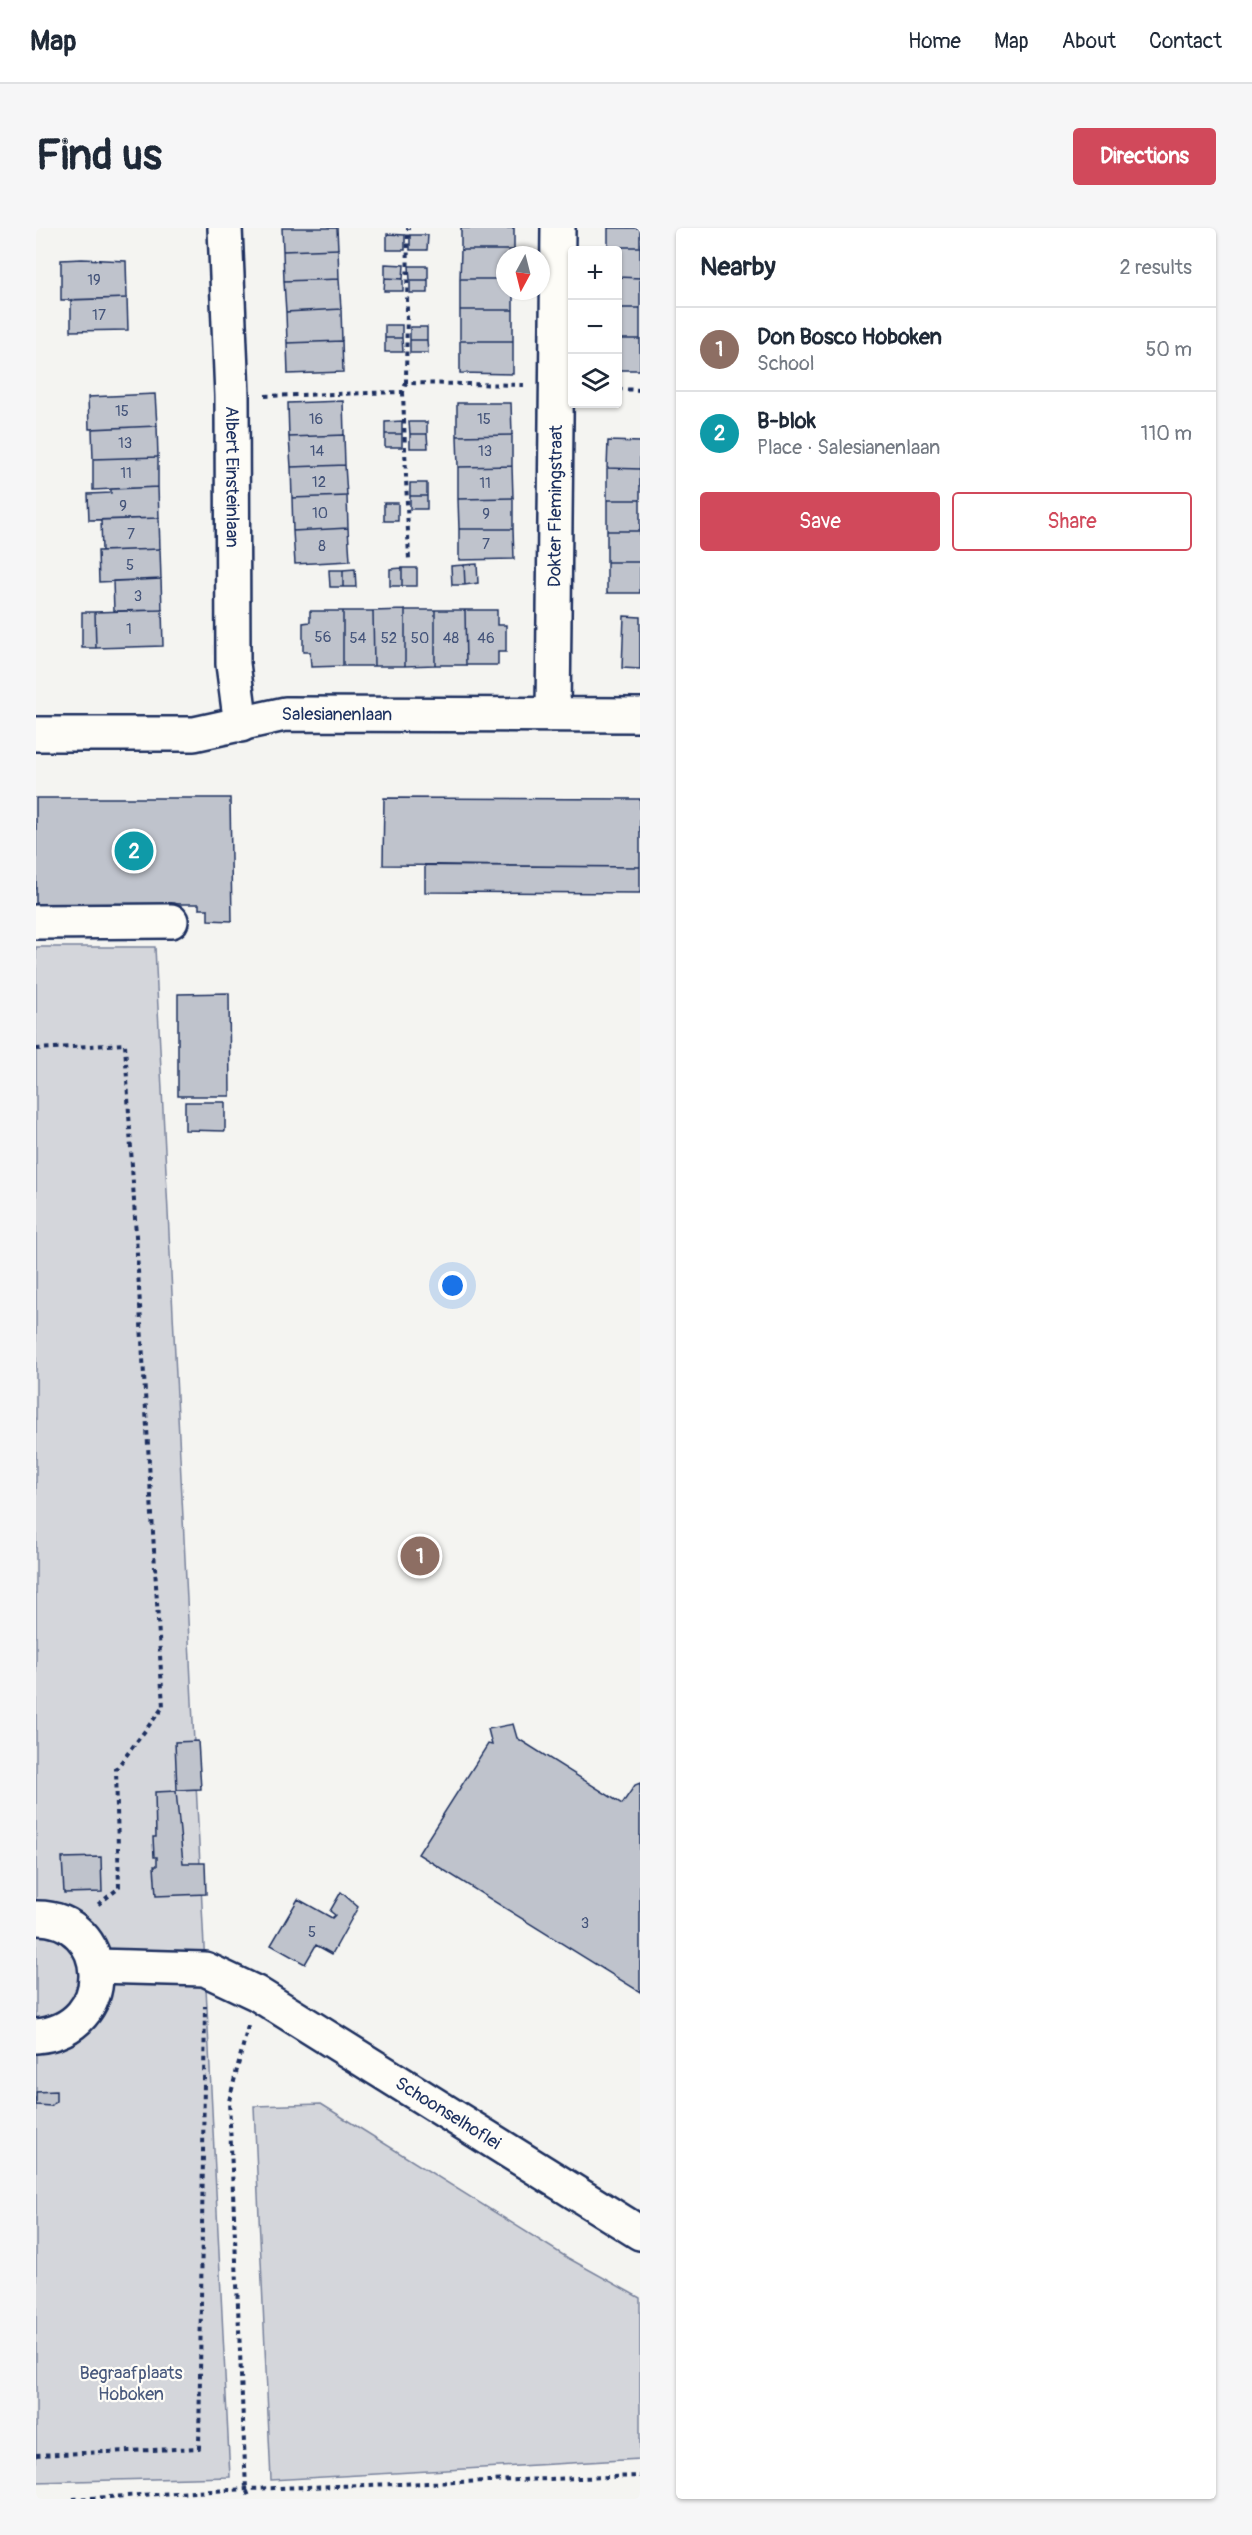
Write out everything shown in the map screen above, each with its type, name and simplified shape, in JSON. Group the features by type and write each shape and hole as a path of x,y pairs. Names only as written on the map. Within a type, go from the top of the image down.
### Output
{"street":[{"name":"Albert Einsteinlaan","path":"225,228 232,396 232,664 241,724"},
{"name":"Dokter Flemingstraat","path":"553,713 558,228"},
{"name":"Salesianenlaan","path":"36,734 194,734 285,714 640,715"},
{"path":"36,922 171,921"},
{"path":"36,1918 55,1920 70,1927 82,1938 96,1966 97,1985 91,2002 81,2018 68,2028 53,2034 36,2036"},
{"path":"96,1966 205,1969"},
{"name":"Schoonselhoflei","path":"205,1969 256,1993 640,2233"}],"path":[{"path":"408,228 406,383 403,392 409,561"},
{"path":"406,383 558,386"},
{"path":"622,389 640,390"},
{"path":"232,396 403,392"},
{"path":"36,1049 125,1044 163,1707 116,1769 119,1888 70,1927"},
{"path":"36,2455 199,2448 205,1969"},
{"path":"250,2499 246,2489 229,2101 256,1993"},
{"path":"73,2499 246,2489 640,2476"}],"green space":[{"name":"Begraafplaats Hoboken","path":"36,947 155,947 230,2477 36,2482"},
{"path":"321,2104 568,2258 640,2298 640,2459 271,2480 254,2106"}],"building":[{"path":"282,228 337,228 338,249 283,251"},
{"path":"461,228 514,228 514,246 496,246 496,250 461,250"},
{"path":"608,228 640,228 640,247 608,246"},
{"path":"387,234 405,235 405,250 387,250"},
{"path":"410,235 428,235 427,250 410,250"},
{"path":"622,247 640,247 640,278 622,277"},
{"path":"338,249 339,279 284,281 283,251"},
{"path":"461,250 496,250 496,279 460,279"},
{"path":"61,260 126,261 127,298 61,300"},
{"path":"385,264 404,265 403,279 385,278"},
{"path":"409,266 428,266 428,280 410,280"},
{"path":"622,277 640,278 640,308 622,308"},
{"path":"385,278 403,279 403,291 384,291"},
{"path":"339,279 341,309 286,312 284,281"},
{"path":"460,279 496,279 496,300 513,300 513,310 460,310"},
{"path":"410,280 428,280 428,293 410,293"},
{"path":"127,298 128,330 71,331 71,300"},
{"path":"622,308 640,308 640,339 622,339"},
{"path":"341,309 342,341 287,343 286,312"},
{"path":"460,310 513,310 513,341 460,341"},
{"path":"385,325 402,325 402,338 385,338"},
{"path":"410,327 427,327 427,340 410,340"},
{"path":"385,338 402,338 403,352 385,352"},
{"path":"622,339 640,339 640,370 622,370"},
{"path":"410,340 427,340 428,353 410,353"},
{"path":"342,341 343,372 288,374 287,343"},
{"path":"460,341 513,341 513,374 460,373"},
{"path":"155,394 157,426 89,429 88,397"},
{"path":"343,401 344,435 289,437 288,403"},
{"path":"457,403 511,403 512,435 457,436"},
{"path":"402,421 402,434 385,434 385,422"},
{"path":"409,422 427,422 427,434 410,434"},
{"path":"157,426 158,457 93,459 92,429"},
{"path":"385,434 402,434 402,447 385,447"},
{"path":"410,434 427,434 428,448 410,448"},
{"path":"344,435 345,465 291,467 289,437"},
{"path":"512,435 512,466 458,467 457,436"},
{"path":"608,441 640,442 640,469 607,468"},
{"path":"158,457 158,487 93,490 93,459"},
{"path":"345,465 347,496 292,498 291,467"},
{"path":"512,466 513,498 458,499 458,467"},
{"path":"607,468 640,469 640,500 607,500"},
{"path":"410,483 427,483 427,496 410,496"},
{"path":"158,487 159,518 89,520 88,494 111,493 111,489"},
{"path":"347,496 348,528 293,531 292,498"},
{"path":"410,496 427,496 427,509 410,509"},
{"path":"513,498 513,529 459,529 458,499"},
{"path":"607,500 640,500 640,531 607,531"},
{"path":"384,503 398,503 398,521 384,521"},
{"path":"159,518 160,549 102,551 101,520"},
{"path":"348,528 350,561 295,564 293,531"},
{"path":"459,529 513,529 514,559 459,560"},
{"path":"607,531 640,531 640,562 607,562"},
{"path":"160,549 161,579 99,582 98,551"},
{"path":"607,562 640,562 640,593 607,593"},
{"path":"477,564 478,583 465,585 464,565"},
{"path":"464,565 465,585 452,585 451,566"},
{"path":"402,568 417,568 417,586 402,586"},
{"path":"402,568 402,586 390,586 390,569"},
{"path":"355,569 356,587 343,587 343,570"},
{"path":"329,570 343,570 343,587 330,587"},
{"path":"161,579 162,610 114,611 113,581"},
{"path":"162,610 163,646 96,648 95,612"},
{"path":"405,610 435,610 435,665 405,666"},
{"path":"405,610 405,666 374,666 373,611"},
{"path":"435,610 465,610 466,665 435,665"},
{"path":"465,610 497,610 497,625 506,625 506,652 498,652 498,665 466,665"},
{"path":"310,611 343,611 343,666 311,667 310,652 303,652 303,623 310,622"},
{"path":"343,611 373,611 374,666 343,666"},
{"path":"82,612 95,612 96,648 82,648"},
{"path":"624,616 640,617 640,669 622,668"},
{"path":"36,798 230,798 232,921 208,920 208,909 199,909 199,904 168,904 168,909 36,906"},
{"path":"384,798 640,799 640,867 383,865"},
{"path":"425,865 640,867 640,893 425,892"},
{"path":"229,993 230,1096 178,1096 178,994"},
{"path":"185,1102 225,1102 225,1131 185,1130"},
{"path":"513,1724 517,1738 622,1804 635,1785 640,1783 640,1992 418,1854 488,1744 492,1745 488,1729"},
{"path":"198,1741 201,1789 177,1790 175,1742"},
{"path":"176,1791 183,1863 205,1863 206,1894 156,1896 154,1866 157,1866 157,1857 154,1857 153,1837 156,1837 155,1792"},
{"path":"101,1857 102,1892 64,1893 62,1858"},
{"path":"341,1892 358,1907 332,1954 316,1945 305,1964 271,1945 298,1899 332,1918 335,1915 330,1911"},
{"path":"56,2091 56,2101 51,2106 36,2105 36,2092"}],"place":[{"name":"B-blok","path":"134,851"},
{"name":"Don Bosco Hoboken","path":"420,1556"}]}
